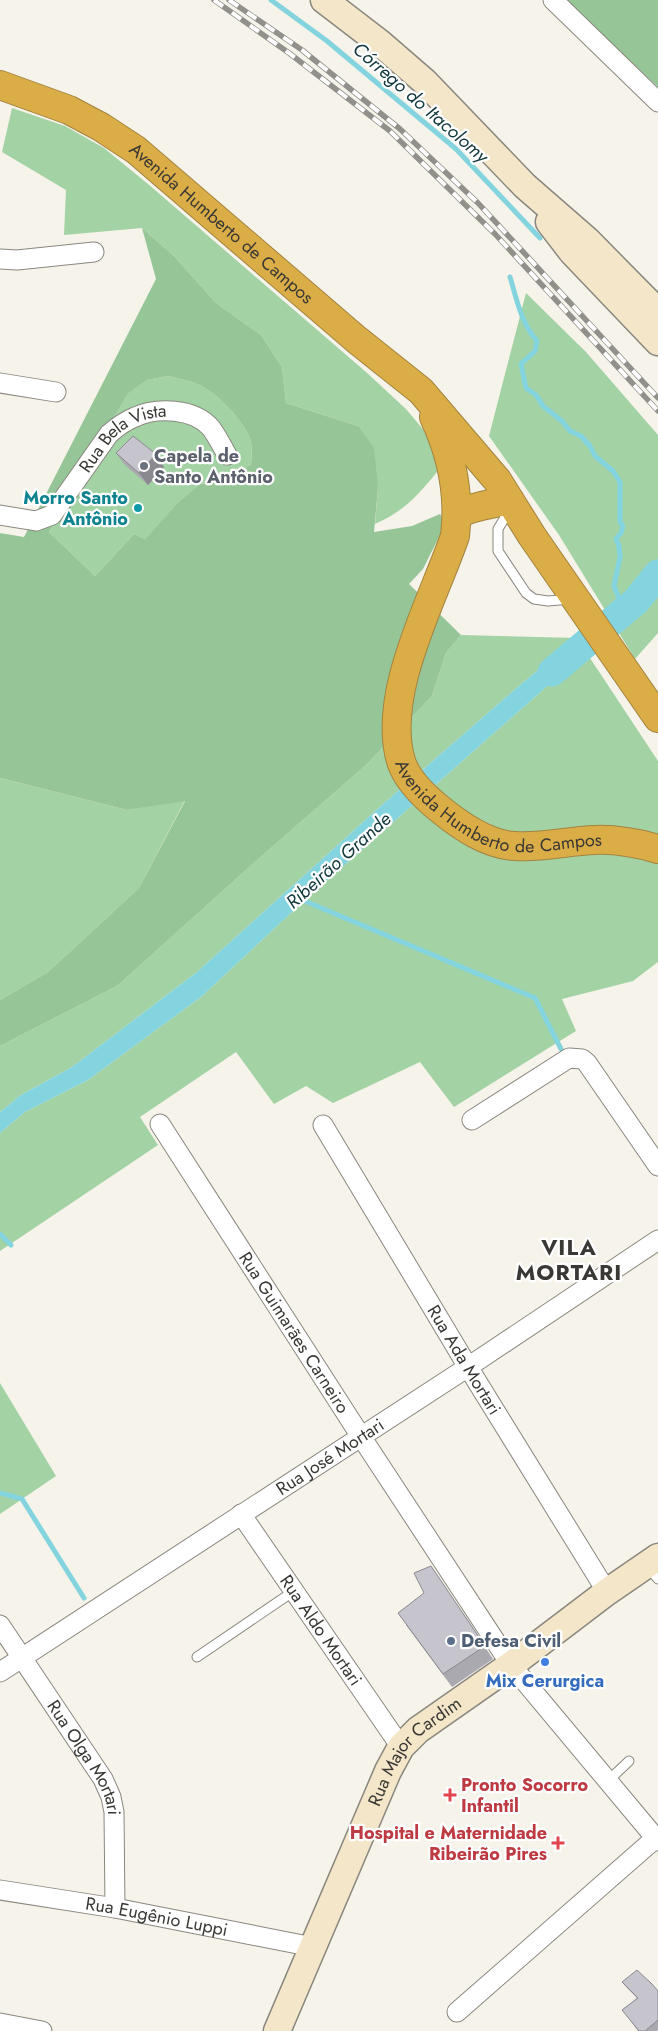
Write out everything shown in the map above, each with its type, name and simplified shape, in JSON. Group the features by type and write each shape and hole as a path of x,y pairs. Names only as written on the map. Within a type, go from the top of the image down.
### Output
{"highway":[{"name":"Avenida Humberto de Campos","path":"1,86 69,110 136,150 357,340 421,391 496,480 658,718"},
{"name":"Avenida Humberto de Campos","path":"421,391 444,438 456,482 458,514 455,536 401,681 396,716 401,762 414,784 431,802 462,827 487,839 514,846 596,840 631,842 658,849"},
{"path":"458,514 474,506 511,502"}],"main road":[{"path":"324,0 380,43 425,82 525,186 587,240 658,312"},
{"path":"525,186 545,217 572,252 658,342"},
{"name":"Rua Major Cardim","path":"277,2031 388,1771 401,1747 418,1730 511,1665 607,1592 654,1567"}],"street":[{"path":"553,0 658,102"},
{"path":"0,259 17,260 94,252"},
{"path":"0,383 56,392"},
{"name":"Rua Bela Vista","path":"0,515 36,521 52,515 109,434 120,425 135,417 154,411 176,412 195,417 210,428 227,454"},
{"path":"472,1120 569,1058 582,1059 587,1063 658,1166"},
{"name":"Rua Guimarães Carneiro","path":"160,1124 360,1436 511,1665 657,1838"},
{"name":"Rua Ada Mortari","path":"323,1125 468,1367 607,1592"},
{"name":"Rua José Mortari","path":"0,1672 468,1367 658,1240"},
{"name":"Rua Aldo Mortari","path":"241,1514 401,1747"},
{"name":"Rua Olga Mortari","path":"0,1625 103,1779 111,1797 114,1812 115,1908"},
{"path":"457,2012 657,1838"},
{"name":"Rua Eugênio Luppi","path":"0,1890 115,1908 313,1947"},
{"path":"0,2022 42,2031"}],"lane":[{"path":"511,502 498,529 498,551 526,593 534,599 581,607"},
{"path":"197,1656 294,1591"},
{"path":"608,1781 629,1761"}],"green space":[{"path":"566,0 658,0 658,87"},
{"path":"12,108 65,126 104,148 366,372 406,409 448,459 424,488 398,511 375,524 378,488 358,426 286,403 282,367 261,335 216,303 173,255 142,228 64,235 66,190 2,152"},
{"path":"142,228 173,255 216,303 261,335 282,367 286,403 358,426 374,448 378,488 374,532 412,526 440,514 446,523 423,569 409,584 461,635 446,653 432,696 365,766 117,986 0,1046 0,1000 48,972 139,888 185,801 127,810 0,778 0,533 24,537 156,279","holes":["168,376 203,387 232,412 250,437 252,449 251,464 233,478 200,484 178,502 145,540 134,534 95,576 49,532 112,440 114,417 128,394 147,380"]},
{"path":"526,293 586,352 658,435 658,633 635,659 559,535 489,436"},
{"path":"168,376 203,387 232,412 250,437 252,449 251,464 233,478 200,484 178,502 145,541 134,534 95,576 49,532 112,440 114,417 128,394 147,380"},
{"path":"461,635 577,638 382,805 197,972 72,1067 21,1095 0,1112 0,1046 117,986 365,766 432,696 446,653"},
{"path":"586,652 658,761 658,962 633,981 562,999 576,1031 454,1107 420,1062 333,1103 306,1086 274,1104 236,1052 140,1117 158,1145 0,1251 0,1133 25,1112 88,1080 201,997 306,899"},
{"path":"0,778 127,810 185,800 139,888 48,972 0,1000"},
{"path":"0,1383 56,1476 0,1514"}],"water":[{"path":"577,638 586,652 306,899 201,997 88,1080 25,1112 0,1133 0,1112 21,1095 72,1067 197,972 382,805"}],"building":[{"path":"133,436 156,454 139,473 116,453"},
{"name":"Defesa Civil","path":"431,1566 485,1646 443,1674 398,1613 424,1593 414,1573"},
{"path":"637,1970 658,1991 658,2020 645,2031 639,2031 622,2010 638,1998 622,1982"}],"waterway":[{"name":"Córrego do Itacolomy","path":"271,0 327,41 456,149 540,238"},
{"path":"510,277 523,319 537,341 535,351 521,364 526,388 536,395 543,406 562,421 570,431 581,436 590,446 595,456 613,471 620,482 620,522 623,526 621,533 616,539 620,557 614,586 621,603 619,615"},
{"name":"Ribeirão Grande","path":"552,672 636,601 658,574"},
{"path":"300,899 535,998 561,1049"},
{"path":"0,1234 11,1245"},
{"path":"0,1493 22,1499 84,1598"}],"railway":[{"path":"214,0 289,53 390,131 495,234 658,411"},
{"path":"229,0 302,50 400,129 478,203 658,398"}],"place":[{"name":"Capela de Santo Antônio","path":"144,466"},
{"name":"Morro Santo Antônio","path":"138,508"},
{"name":"Defesa Civil","path":"451,1641"},
{"name":"Mix Cerurgica","path":"545,1662"},
{"name":"Pronto Socorro Infantil","path":"450,1795"},
{"name":"Hospital e Maternidade Ribeirão Pires","path":"558,1843"}],"district":[{"name":"VILA MORTARI","path":"569,1260"}]}
